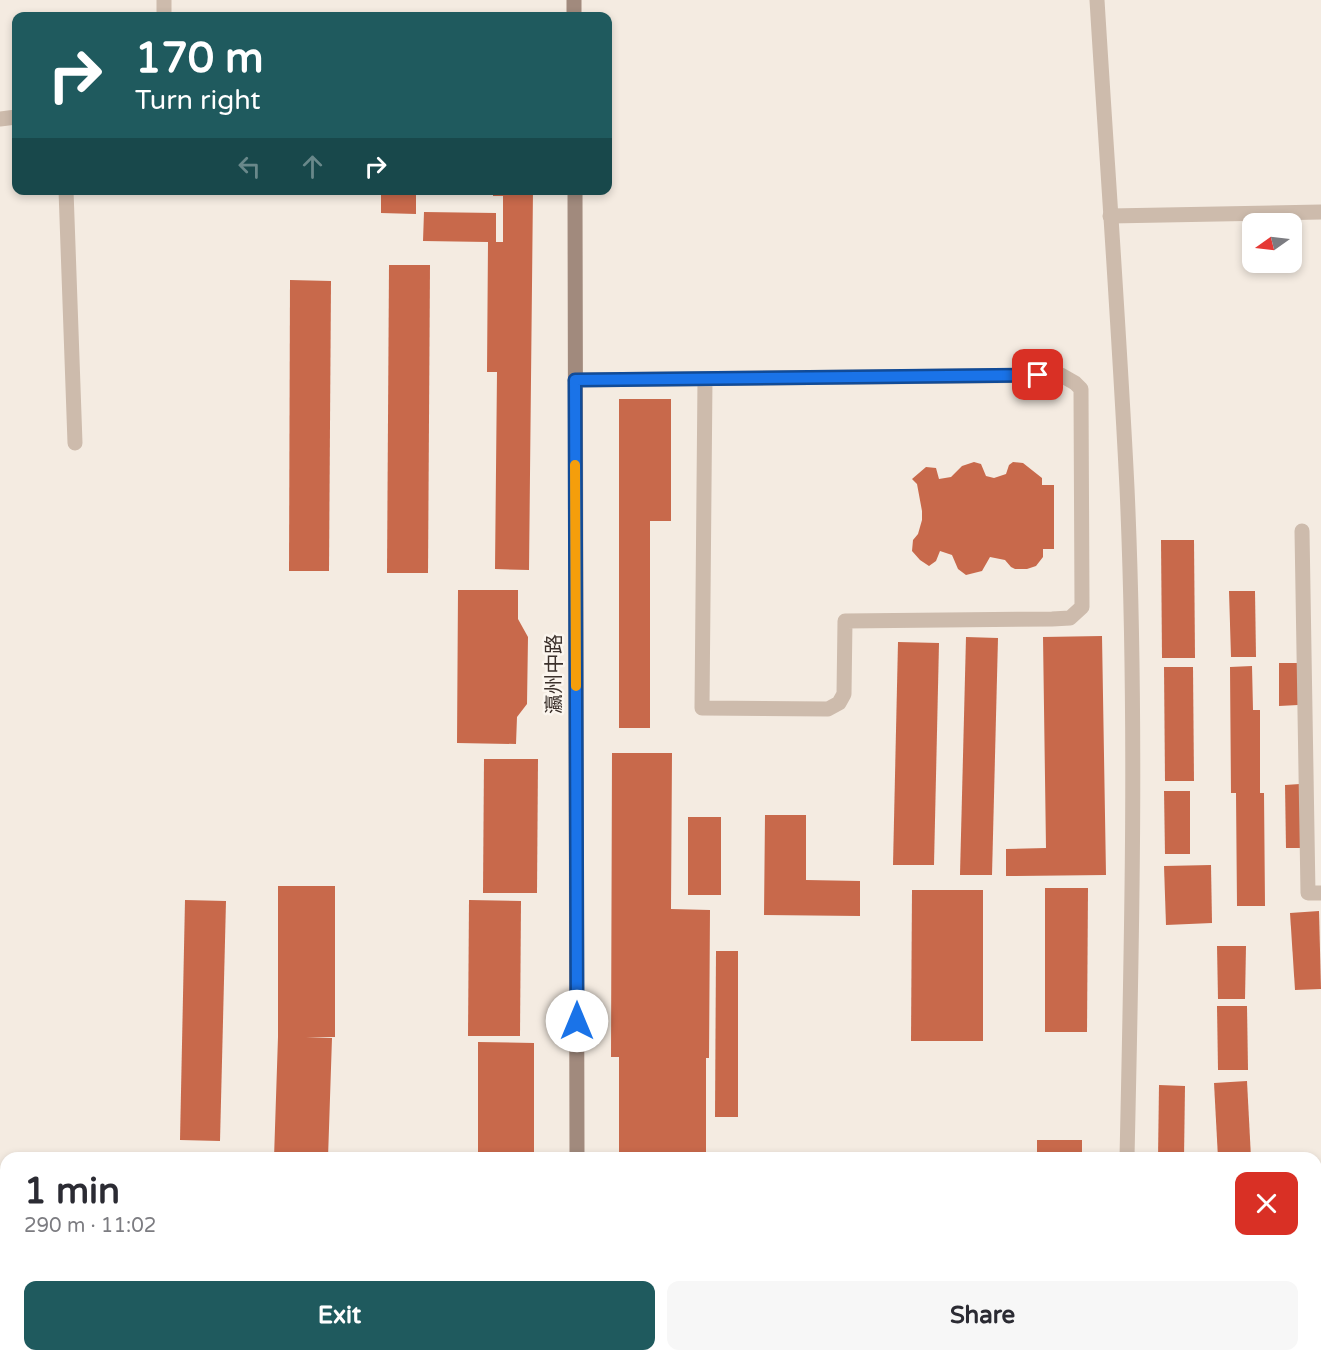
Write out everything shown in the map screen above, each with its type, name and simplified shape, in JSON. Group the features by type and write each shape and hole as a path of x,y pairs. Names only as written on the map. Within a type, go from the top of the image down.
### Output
{"main road":[{"name":"瀛州中路","path":"575,195 577,1152"}],"street":[{"path":"1097,0 1127,490 1134,817 1127,1152"},
{"path":"66,195 75,443"},
{"path":"1110,216 1321,212"},
{"path":"575,380 1061,375 1081,389 1082,607 1070,618 845,621 844,694 839,704 828,709 702,708 705,379"},
{"path":"1302,531 1308,893 1321,893"}],"building":[{"path":"381,195 416,195 416,214 381,213"},
{"path":"533,195 529,570 495,569 497,372 487,372 488,242 423,241 424,212 496,213 496,242 503,242 503,196 493,196"},
{"path":"389,265 430,265 428,573 387,573"},
{"path":"290,280 331,281 329,571 289,571"},
{"path":"619,399 671,399 671,521 650,521 650,728 619,728"},
{"path":"974,462 981,464 986,476 994,478 1006,474 1009,465 1013,462 1023,463 1042,478 1042,485 1054,485 1054,549 1043,549 1043,557 1036,566 1015,569 1005,560 990,557 982,571 966,575 958,569 952,555 940,551 936,561 929,566 912,551 913,540 918,534 922,520 922,511 917,484 912,479 926,467 936,468 939,479 951,477 962,466"},
{"path":"1161,540 1194,540 1195,658 1162,658"},
{"path":"458,590 518,590 518,619 528,637 527,704 517,717 516,744 457,743"},
{"path":"1229,591 1255,591 1256,657 1231,657"},
{"path":"1102,636 1106,875 1006,876 1006,849 1046,848 1043,637"},
{"path":"966,637 998,638 992,875 960,875"},
{"path":"898,642 939,643 934,865 893,865"},
{"path":"1279,663 1298,663 1298,705 1279,706"},
{"path":"1252,666 1253,710 1260,710 1260,793 1264,793 1265,906 1237,906 1236,793 1231,793 1230,667"},
{"path":"1164,667 1193,667 1194,781 1165,781"},
{"path":"612,753 672,753 671,909 710,910 706,1152 619,1152 619,1057 611,1057"},
{"path":"484,759 538,759 537,893 483,893"},
{"path":"1300,784 1302,848 1286,848 1285,785"},
{"path":"1164,791 1190,791 1190,854 1165,854"},
{"path":"765,815 806,815 806,880 860,881 860,916 764,915"},
{"path":"688,817 721,817 721,895 688,895"},
{"path":"1211,865 1212,923 1166,925 1164,866"},
{"path":"278,886 335,886 335,1037 306,1037 332,1038 328,1152 274,1152 278,1037"},
{"path":"1045,888 1088,888 1087,1032 1045,1032"},
{"path":"912,890 983,890 983,1041 911,1041"},
{"path":"185,900 226,901 220,1141 180,1140"},
{"path":"469,900 521,901 520,1036 468,1036"},
{"path":"1319,911 1321,989 1295,990 1290,913"},
{"path":"1217,946 1246,946 1245,999 1218,999"},
{"path":"716,951 738,951 738,1117 715,1117"},
{"path":"1217,1006 1247,1006 1248,1070 1218,1070"},
{"path":"478,1042 534,1043 534,1152 478,1152"},
{"path":"1247,1081 1251,1152 1218,1152 1214,1083"},
{"path":"1159,1085 1185,1086 1184,1152 1158,1152"},
{"path":"1037,1140 1082,1140 1082,1152 1037,1152"}],"slow traffic":[{"path":"575,465 576,686"}],"route":[{"path":"577,1021 575,380 1038,375"}]}
